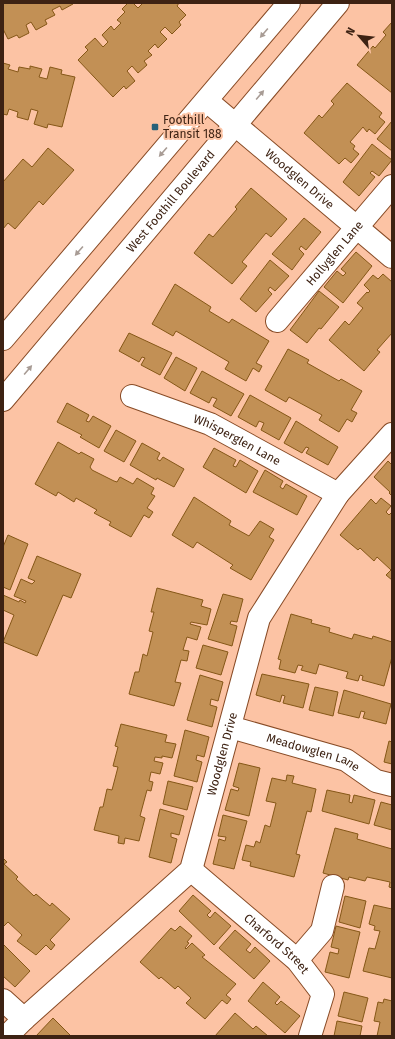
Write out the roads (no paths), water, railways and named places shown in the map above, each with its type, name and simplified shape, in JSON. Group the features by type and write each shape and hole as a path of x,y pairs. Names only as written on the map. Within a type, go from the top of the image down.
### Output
{"street":[{"path":"7,327 207,101 289,3"},
{"name":"West Foothill Boulevard","path":"3,400 338,3"},
{"name":"Woodglen Drive","path":"207,101 392,256"},
{"name":"Hollyglen Lane","path":"277,321 392,186"},
{"name":"Whisperglen Lane","path":"132,396 210,424 338,494"},
{"name":"Woodglen Drive","path":"191,870 259,618 338,494 391,438"},
{"name":"Meadowglen Lane","path":"230,727 346,760 376,781 392,785"},
{"path":"7,1036 24,1019 191,870"},
{"name":"Charford Street","path":"191,870 297,960 323,994 310,1036"},
{"path":"297,960 322,931 334,886"},
{"path":"3,1000 24,1019"}],"place":[{"name":"Foothill Transit 188","path":"155,127"}]}
